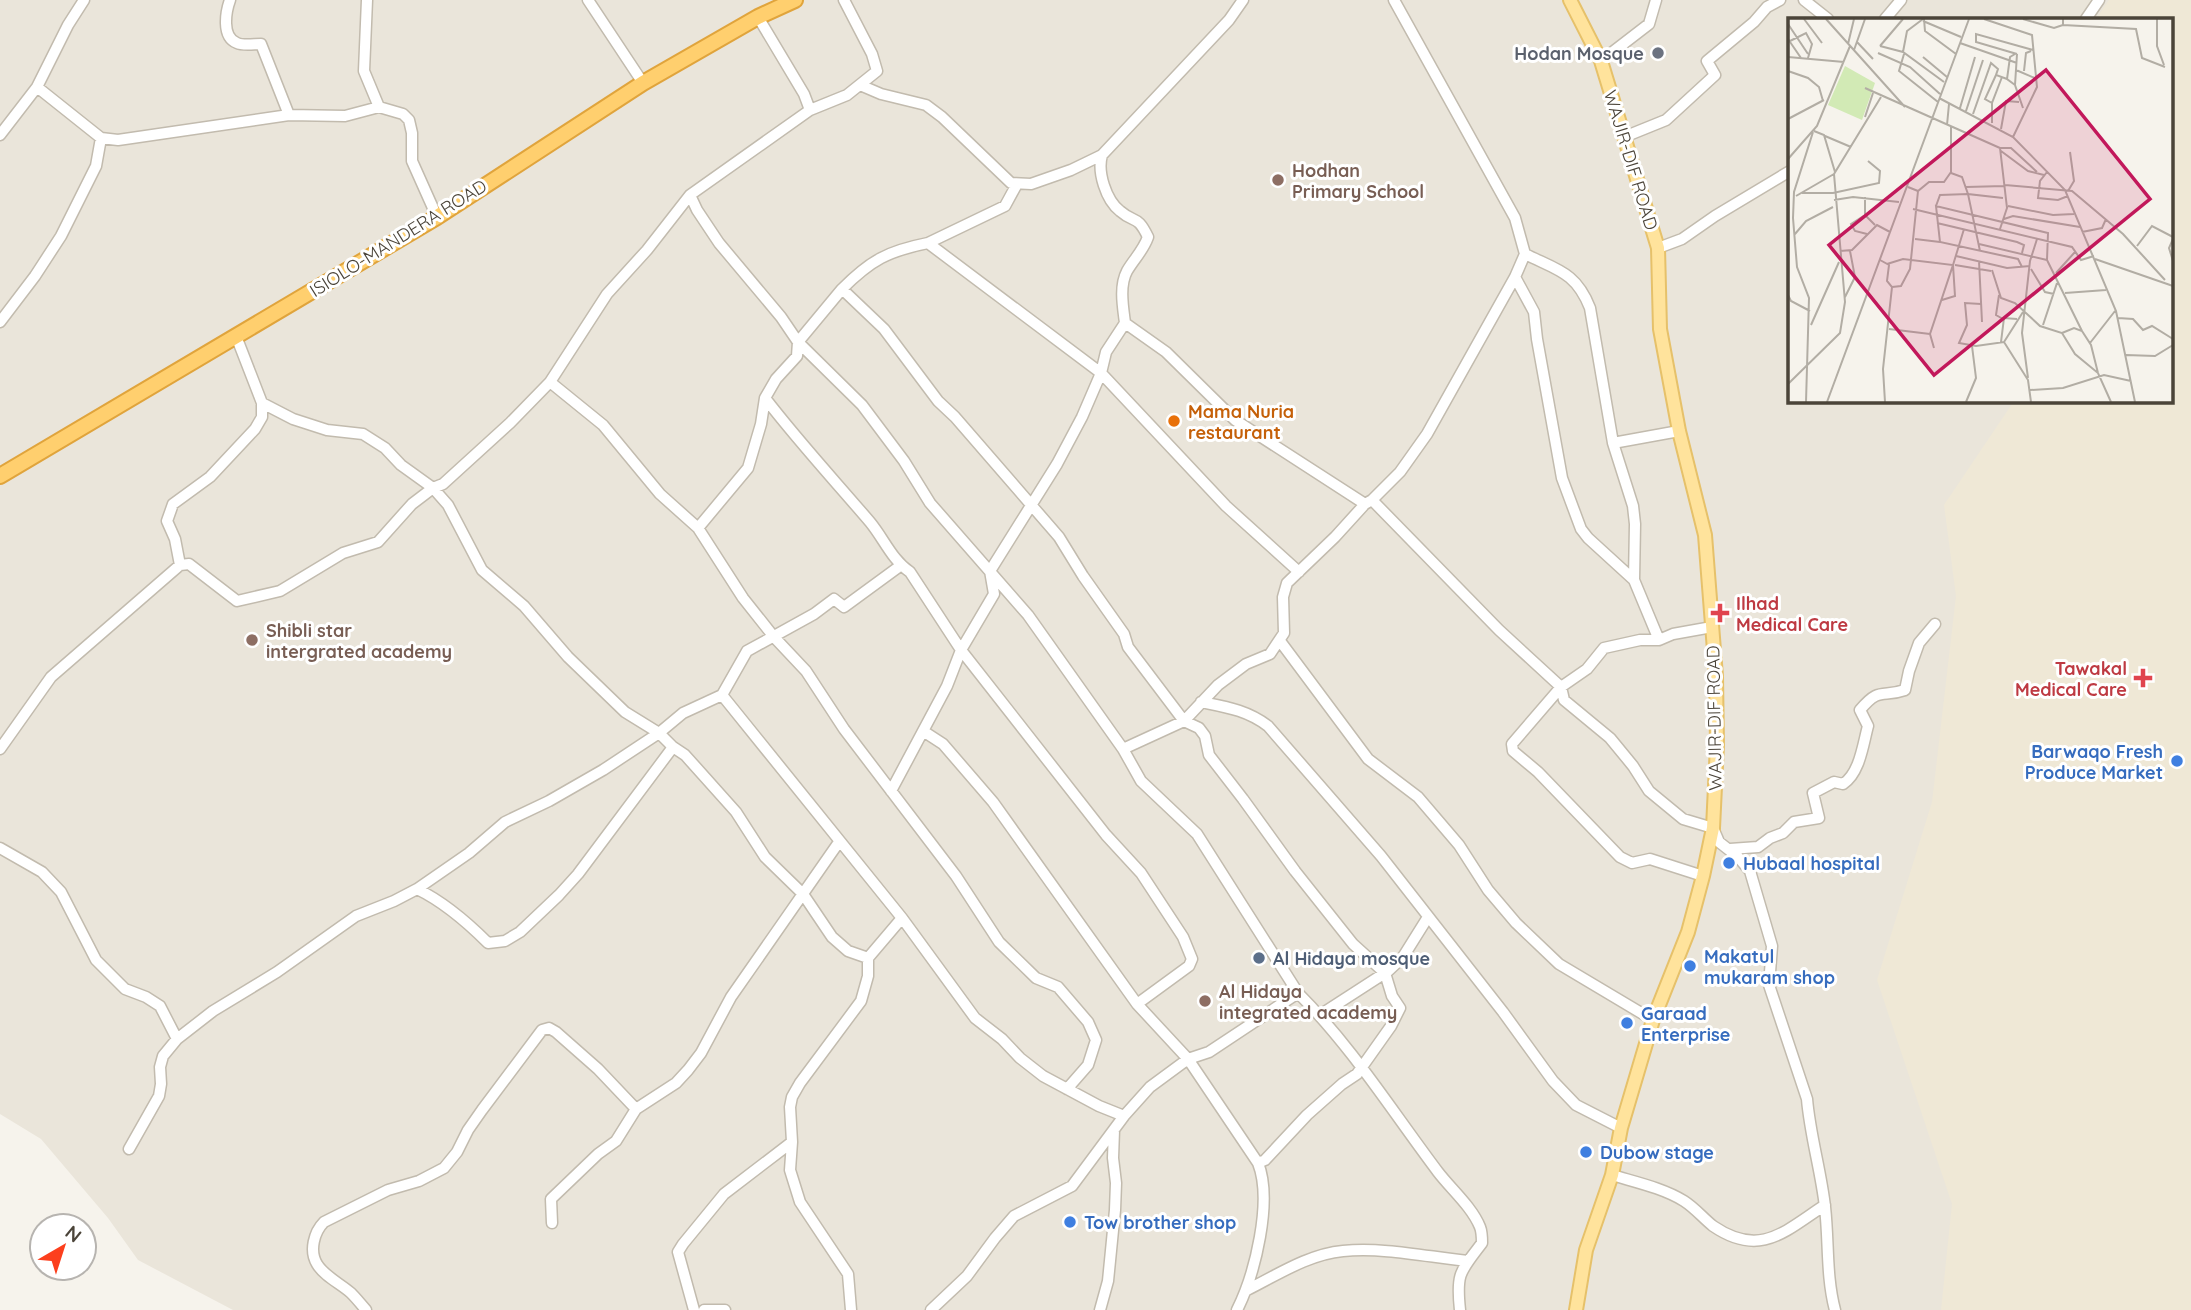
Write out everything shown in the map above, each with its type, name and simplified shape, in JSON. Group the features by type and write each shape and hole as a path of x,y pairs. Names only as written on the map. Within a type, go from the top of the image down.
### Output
{"highway":[{"name":"ISIOLO-MANDERA ROAD","path":"0,476 437,216 643,82 758,17 795,0"}],"main road":[{"name":"WAJIR-DIF ROAD","path":"1570,0 1601,61 1658,247 1660,329 1679,431 1706,535 1717,745 1713,828 1703,876 1688,932 1653,1020 1621,1128 1612,1175 1586,1250 1576,1310"}],"street":[{"path":"0,135 37,87 72,16 84,0"},
{"path":"230,0 225,17 230,38 237,44 261,44 289,115"},
{"path":"367,0 363,71 379,107"},
{"path":"588,0 643,82"},
{"path":"0,750 51,677 180,565 189,564 237,601 280,591 344,553 377,542 412,504 443,484 550,382 607,294 647,250 690,195 810,110 847,95 877,71 872,54 844,0"},
{"path":"860,85 881,94 926,105 942,117 1004,178 1017,184 1031,184 1071,170 1102,155 1229,20 1243,0"},
{"path":"1123,749 1184,721 1218,685 1246,664 1270,654 1280,641 1284,626 1283,597 1287,583 1400,472 1427,434 1515,277 1525,254 1515,218 1394,0"},
{"path":"1601,61 1649,24 1656,0"},
{"path":"1625,137 1666,120 1715,75 1707,61 1768,7 1780,0"},
{"path":"1804,0 1827,18"},
{"path":"1886,18 1901,0"},
{"path":"2086,0 2097,4"},
{"path":"758,17 804,94 810,110"},
{"path":"37,87 101,138 118,140 289,115 345,116 379,107 403,114 409,120 412,133 412,161 437,216"},
{"path":"0,322 61,236 96,166 101,138"},
{"path":"891,791 947,686 961,650 994,594 990,571 1057,464 1082,417 1101,373 1106,352 1125,323 1122,300 1126,273 1143,251 1148,237 1141,223 1120,212 1108,196 1100,170 1102,155"},
{"path":"1658,247 1682,239 1788,172"},
{"path":"698,528 748,468 761,424 765,398 776,379 797,356 799,342 842,289 863,268 879,257 897,249 928,243 1005,206 1017,184"},
{"path":"690,195 719,243 782,317 799,342 862,405 904,461 930,503 1028,615 1123,749 1141,781 1197,834 1298,993 1362,1066 1481,1229 1482,1243 1462,1268 1457,1284 1460,1310"},
{"path":"928,243 1101,373 1226,506 1299,572"},
{"path":"1525,254 1572,278 1582,288 1590,308 1614,443 1633,506 1634,580 1659,640"},
{"path":"1515,277 1534,312 1536,339 1562,478 1581,529 1634,580"},
{"path":"842,289 884,329 938,401 1059,537 1124,634 1128,646 1184,721 1199,728 1205,736 1209,755 1294,871 1353,944 1385,973 1392,996 1400,1008 1391,1026 1357,1074 1307,1115 1265,1160 1258,1163"},
{"path":"1125,323 1166,352 1235,420 1368,502 1561,687 1564,700 1610,738 1649,791 1683,819 1713,828 1719,842 1730,849 1750,871 1772,946 1769,985 1807,1099 1807,1115 1825,1205 1830,1288 1835,1310"},
{"path":"180,565 175,539 167,521 173,504 210,477 255,429 262,417 262,403 236,336"},
{"path":"550,382 603,425 660,494 698,528 743,598 806,671 844,729 956,876 999,942 1036,978 1058,987 1088,1021 1096,1040 1088,1065 1067,1089"},
{"path":"765,398 808,452 872,524 900,566 910,572 961,650 1106,835 1141,873 1183,937 1192,959 1189,965 1137,1004"},
{"path":"262,403 293,419 327,430 363,434 385,448 401,466 433,488 448,505 482,570 524,606 568,657 625,712 659,733 685,755 736,812 765,857 803,894 832,937 848,951 868,958"},
{"path":"1614,443 1679,431"},
{"path":"129,1149 159,1096 163,1056 177,1039 214,1011 277,972 356,916 417,889 469,853 505,822 603,770 659,733 683,713 722,695 747,651 834,599 844,607 900,566"},
{"path":"1730,849 1758,846 1783,833 1794,822 1819,818 1813,793 1834,782 1843,784 1851,779 1858,761 1868,726 1860,710 1870,699 1885,692 1906,690 1909,671 1919,643 1935,624"},
{"path":"1703,876 1650,859 1632,863 1620,857 1538,772 1513,751 1512,744 1561,687 1587,669 1604,648 1640,639 1659,640 1673,634 1712,627"},
{"path":"1280,641 1368,759 1418,797 1459,845 1488,890 1516,923 1559,964 1653,1020"},
{"path":"722,695 902,918 975,1018 1043,1076 1124,1116"},
{"path":"1201,702 1246,712 1268,726 1381,856 1503,1012 1553,1082 1576,1105 1621,1128"},
{"path":"923,731 943,744 993,802 1137,1004 1188,1059 1258,1163 1262,1175 1264,1216 1247,1290 1237,1310"},
{"path":"417,889 432,896 469,923 488,943 505,941 520,932 578,874 673,747"},
{"path":"552,1223 551,1199 598,1154 616,1141 636,1110 676,1083 701,1053 731,997 839,842"},
{"path":"0,848 42,872 61,892 96,960 125,989 160,1006 177,1039"},
{"path":"851,1310 848,1274 800,1202 790,1171 790,1107 792,1097 819,1056 861,1001 868,976 868,958 902,918"},
{"path":"1320,1015 1385,973 1403,957 1428,918"},
{"path":"930,1310 967,1276 1014,1216 1072,1186 1124,1116 1150,1087 1188,1059 1217,1047 1298,993"},
{"path":"366,1310 317,1264 314,1240 318,1228 324,1222 388,1191 419,1181 444,1168 457,1152 482,1110 542,1030 549,1028 556,1032 598,1069 636,1110"},
{"path":"1100,1310 1108,1281 1115,1210 1114,1130"},
{"path":"694,1310 678,1252 724,1194 792,1142"},
{"path":"1612,1175 1684,1201 1712,1225 1735,1238 1754,1242 1775,1236 1825,1205"},
{"path":"1247,1290 1308,1260 1341,1251 1371,1251 1468,1261"},
{"path":"704,1310 725,1310"}],"shaded area":[{"path":"0,0 2191,0 2191,1310 233,1310 138,1260 108,1218 41,1139 0,1114"},
{"path":"2109,0 2191,0 2191,1310 1941,1310 1952,1204 1877,980 1932,802 1956,596 1944,505 2013,402 2174,402 2174,18 2097,18"}],"place":[{"name":"Hodan Mosque","path":"1658,53"},
{"name":"Hodhan Primary School","path":"1278,180"},
{"name":"Mama Nuria restaurant","path":"1174,421"},
{"name":"Ilhad Medical Care","path":"1720,613"},
{"name":"Shibli star intergrated academy","path":"252,640"},
{"name":"Tawakal Medical Care","path":"2143,678"},
{"name":"Barwaqo Fresh Produce Market","path":"2177,761"},
{"name":"Hubaal hospital","path":"1729,863"},
{"name":"Al Hidaya mosque","path":"1259,958"},
{"name":"Makatul mukaram shop","path":"1690,966"},
{"name":"Al Hidaya integrated academy","path":"1205,1001"},
{"name":"Garaad Enterprise","path":"1627,1023"},
{"name":"Dubow stage","path":"1586,1152"},
{"name":"Tow brother shop","path":"1070,1222"}]}
